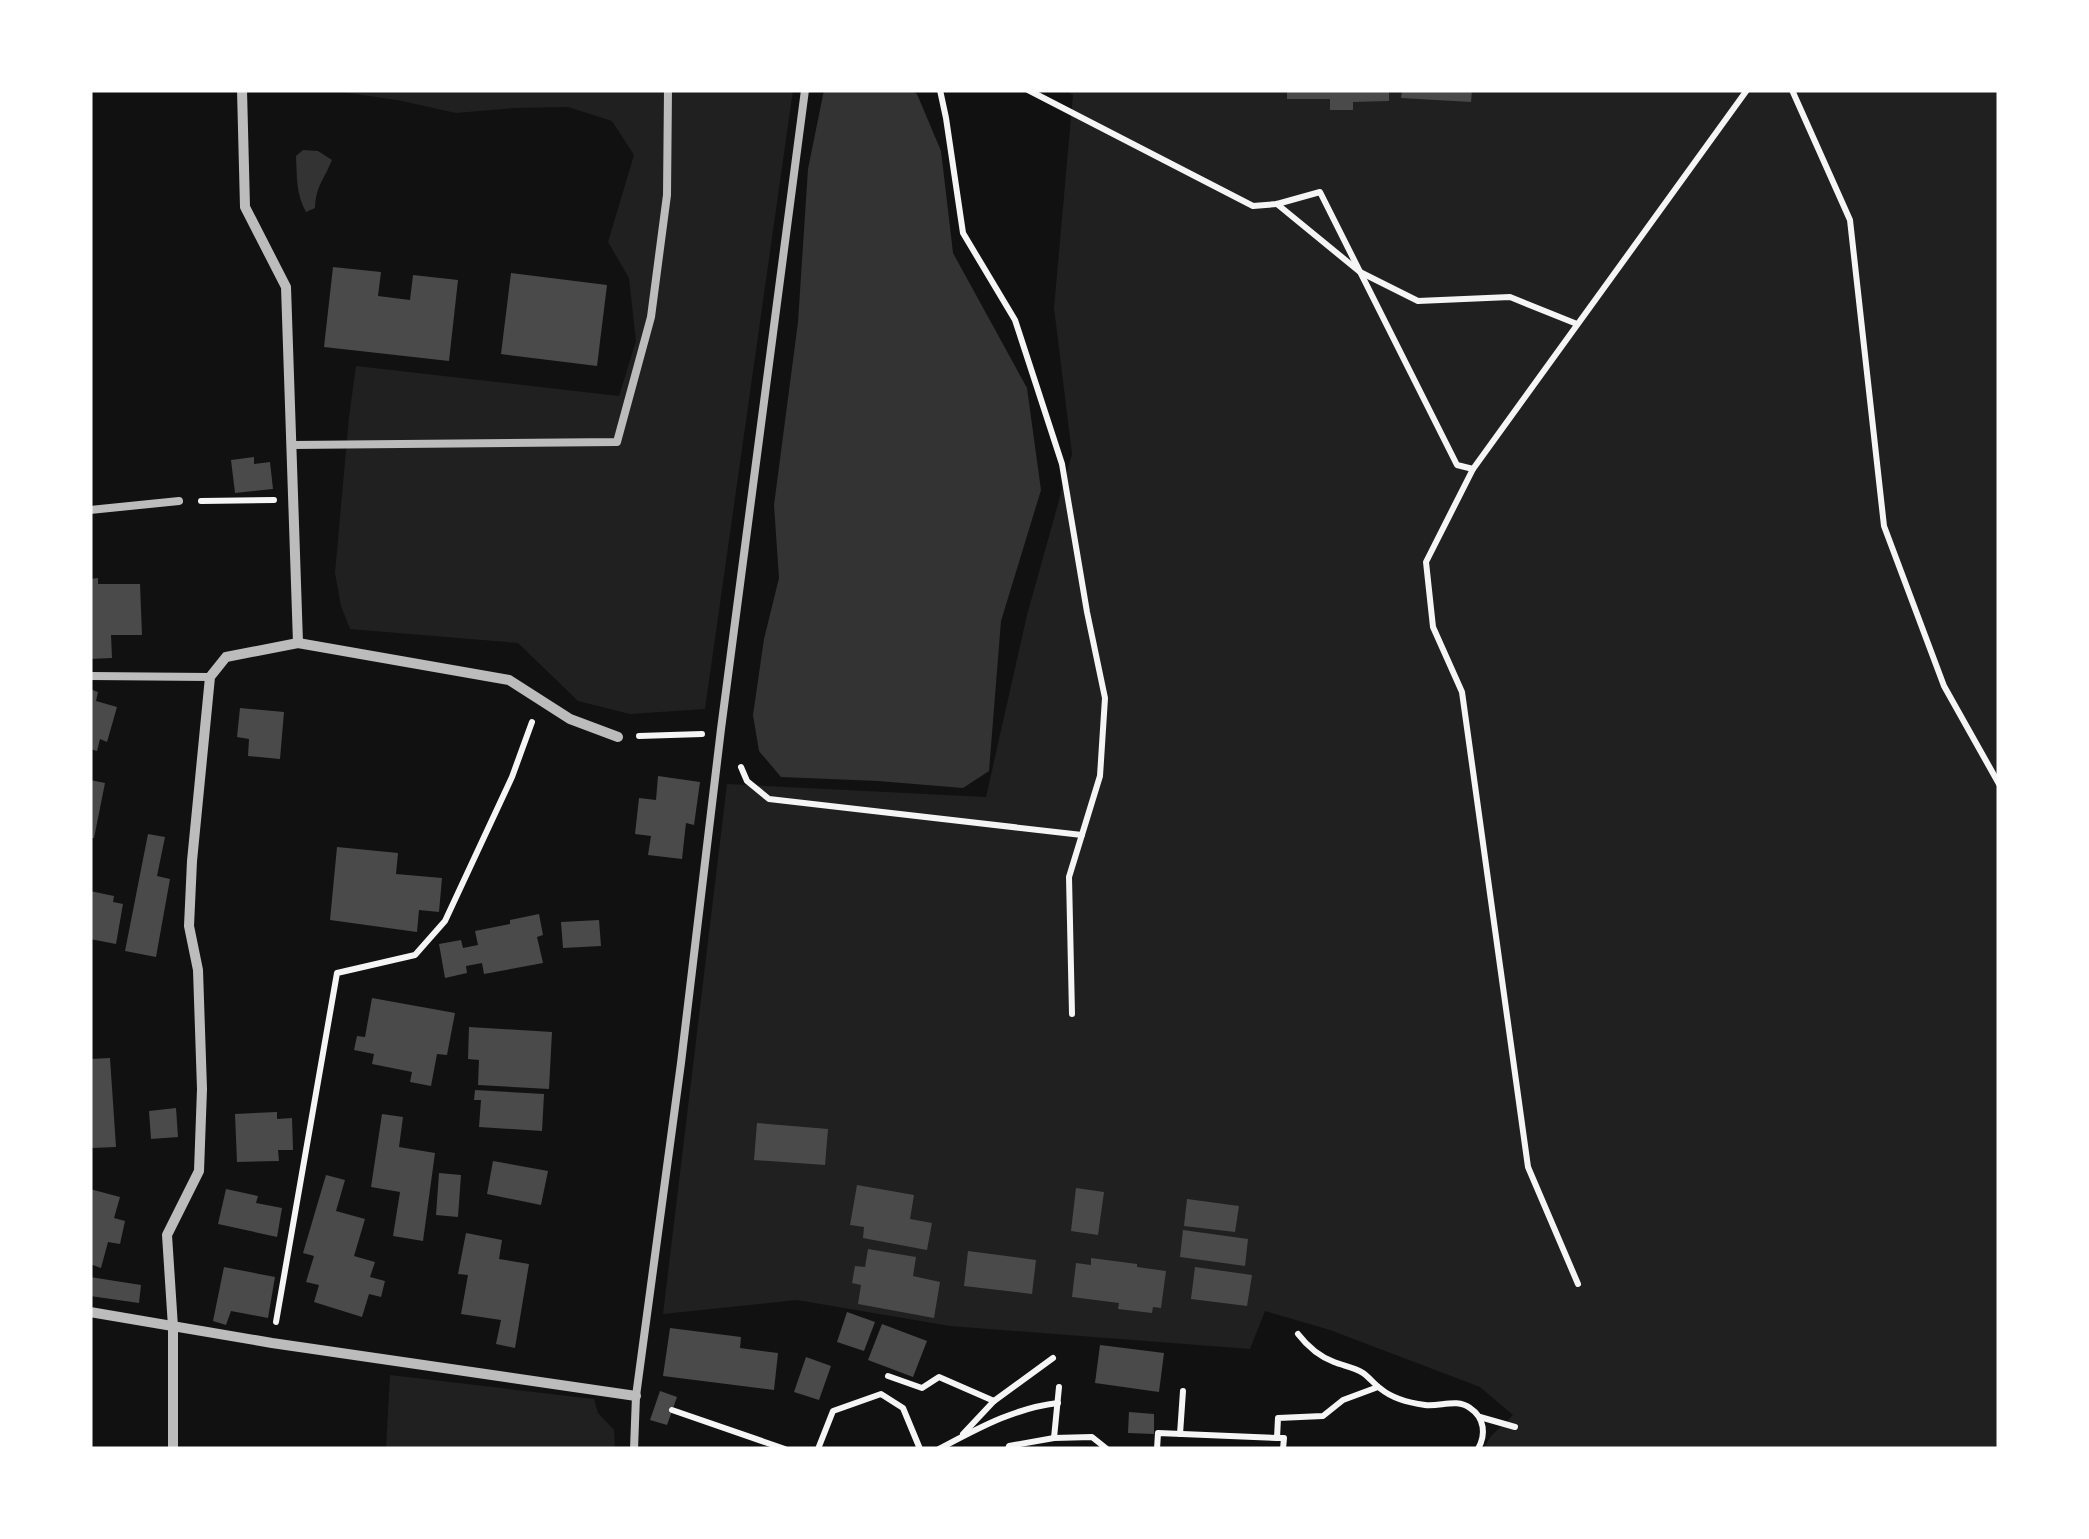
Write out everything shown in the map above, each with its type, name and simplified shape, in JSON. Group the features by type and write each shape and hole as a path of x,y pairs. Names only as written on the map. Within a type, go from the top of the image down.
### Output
{"street":[{"path":"242,90 246,207 286,287 298,644"},
{"path":"174,1449 167,1235 199,1171 202,1090 198,970 189,926 210,678 226,657 298,644 508,680 570,719 618,737"},
{"path":"90,1312 636,1396"}],"lane":[{"path":"292,445 616,442 651,317 667,195 668,90"},
{"path":"634,1449 636,1396 805,90"},
{"path":"90,510 179,501"},
{"path":"90,676 210,678"}],"path":[{"path":"940,90 963,234 1015,320 1062,464 1105,698 1100,776 1068,877 1072,1014"},
{"path":"1028,90 1253,206 1320,192 1457,465 1473,469"},
{"path":"1578,1284 1528,1167 1462,692 1433,626 1426,562 1473,469 1747,90"},
{"path":"1792,90 1850,220 1884,526 1944,686 1999,784"},
{"path":"1277,204 1360,272 1418,301 1510,298 1576,324"},
{"path":"179,501 295,500"},
{"path":"272,1343 337,973 414,955 446,921 512,777 540,700"},
{"path":"618,737 702,734"},
{"path":"718,746 734,753 747,781 770,799 1082,836"},
{"path":"1298,1334 1321,1356 1360,1371 1375,1387 1393,1396 1428,1406 1461,1403 1471,1408 1482,1422 1483,1437 1478,1449"},
{"path":"959,1439 994,1401 1054,1358"},
{"path":"890,1374 922,1388 939,1377 994,1401"},
{"path":"1054,1438 1059,1387"},
{"path":"1277,1438 1278,1418 1323,1416 1343,1400 1375,1387"},
{"path":"1180,1434 1183,1391"},
{"path":"818,1449 833,1411 881,1394 903,1408 920,1449"},
{"path":"939,1449 1016,1411 1058,1403"},
{"path":"672,1410 784,1449"},
{"path":"1482,1422 1515,1427"},
{"path":"1157,1449 1158,1433 1284,1438 1283,1449"},
{"path":"1008,1449 1054,1438 1092,1437 1107,1449"}],"shaded area":[{"path":"328,90 793,90 705,709 630,714 578,701 518,643 350,629 335,573 356,366 619,396 636,341 629,278 608,242 634,155 612,121 568,107 456,113"},
{"path":"824,90 910,90 917,94 941,151 953,253 1027,388 1041,490 1001,621 989,771 963,788 781,777 759,751 753,715 764,639 779,578 774,505 798,322 808,169"},
{"path":"1065,90 1999,90 1999,1449 1483,1449 1513,1415 1480,1387 1330,1330 1265,1311 1250,1349 950,1326 797,1300 663,1314 727,784 986,797 1027,615 1072,454 1054,308 1073,95"},
{"path":"303,150 318,151 332,160 315,208 306,212 299,192 296,156"},
{"path":"390,1375 594,1399 598,1413 614,1430 615,1449 386,1449"}],"building":[{"path":"1287,90 1389,90 1389,101 1353,102 1353,110 1330,110 1330,99 1287,99"},
{"path":"1402,90 1472,90 1471,102 1401,98"},
{"path":"333,267 381,272 378,296 410,300 413,275 458,280 449,361 324,347"},
{"path":"511,273 607,285 597,366 501,354"},
{"path":"254,457 254,464 270,462 273,489 235,493 231,460"},
{"path":"98,578 98,584 140,584 142,635 111,635 112,658 90,659 90,579"},
{"path":"90,689 98,692 96,701 117,707 107,742 100,739 97,751 90,749"},
{"path":"240,708 284,712 280,759 248,756 249,739 237,737"},
{"path":"658,776 700,782 694,825 686,823 682,859 648,855 651,836 635,834 639,798 656,800"},
{"path":"90,780 105,783 94,838 90,838"},
{"path":"148,834 165,837 157,876 170,879 156,957 125,951"},
{"path":"337,847 398,853 396,874 442,878 439,912 419,910 417,932 330,920"},
{"path":"90,891 114,896 113,902 123,904 116,944 90,939"},
{"path":"539,914 543,935 537,937 543,963 484,974 482,963 466,966 467,973 445,978 439,944 461,940 463,948 478,945 475,931"},
{"path":"599,920 601,946 563,948 561,922"},
{"path":"372,998 455,1013 447,1055 437,1054 431,1086 410,1082 412,1072 372,1064 374,1054 354,1050 357,1036 365,1037"},
{"path":"469,1027 552,1032 549,1089 478,1085 479,1060 468,1059"},
{"path":"110,1058 116,1147 92,1148 90,1059"},
{"path":"475,1090 544,1094 542,1131 479,1127 481,1100 474,1100"},
{"path":"176,1108 178,1137 151,1139 149,1111"},
{"path":"277,1112 277,1119 292,1118 293,1150 278,1150 279,1161 237,1162 235,1114"},
{"path":"382,1114 403,1117 399,1147 435,1153 423,1241 393,1236 400,1192 371,1187"},
{"path":"757,1123 828,1129 825,1165 754,1160"},
{"path":"493,1161 548,1171 541,1205 487,1194"},
{"path":"439,1173 461,1175 458,1217 436,1215"},
{"path":"326,1175 345,1180 336,1211 365,1219 354,1256 375,1262 370,1277 385,1281 381,1297 369,1294 362,1317 314,1302 319,1285 306,1282 314,1256 303,1253"},
{"path":"857,1185 914,1195 910,1219 932,1223 927,1250 863,1238 864,1227 850,1225"},
{"path":"1076,1188 1104,1192 1098,1235 1071,1231"},
{"path":"90,1189 120,1197 114,1218 125,1221 120,1244 108,1242 101,1268 90,1264"},
{"path":"226,1189 258,1196 256,1203 282,1208 277,1237 218,1224"},
{"path":"1187,1199 1239,1206 1235,1232 1184,1226"},
{"path":"1183,1230 1248,1239 1245,1266 1180,1257"},
{"path":"466,1233 502,1240 499,1259 529,1264 515,1348 496,1344 501,1320 461,1314 468,1275 458,1274"},
{"path":"868,1249 916,1257 913,1276 940,1282 934,1318 858,1304 861,1285 852,1283 855,1266 865,1267"},
{"path":"968,1251 1036,1260 1032,1294 964,1286"},
{"path":"1091,1258 1166,1271 1161,1308 1153,1307 1152,1313 1118,1309 1119,1303 1072,1297 1076,1263 1091,1265"},
{"path":"224,1267 275,1277 268,1318 231,1311 226,1325 213,1321"},
{"path":"1195,1267 1252,1275 1247,1306 1191,1299"},
{"path":"90,1277 141,1285 139,1303 90,1296"},
{"path":"847,1312 875,1322 864,1351 837,1342"},
{"path":"882,1324 927,1341 913,1377 868,1360"},
{"path":"670,1328 741,1337 740,1348 778,1353 774,1390 663,1376"},
{"path":"1100,1345 1164,1353 1159,1392 1095,1383"},
{"path":"806,1357 831,1366 819,1400 794,1392"},
{"path":"660,1391 677,1397 667,1425 650,1420"},
{"path":"1129,1412 1154,1414 1154,1434 1128,1433"}]}
